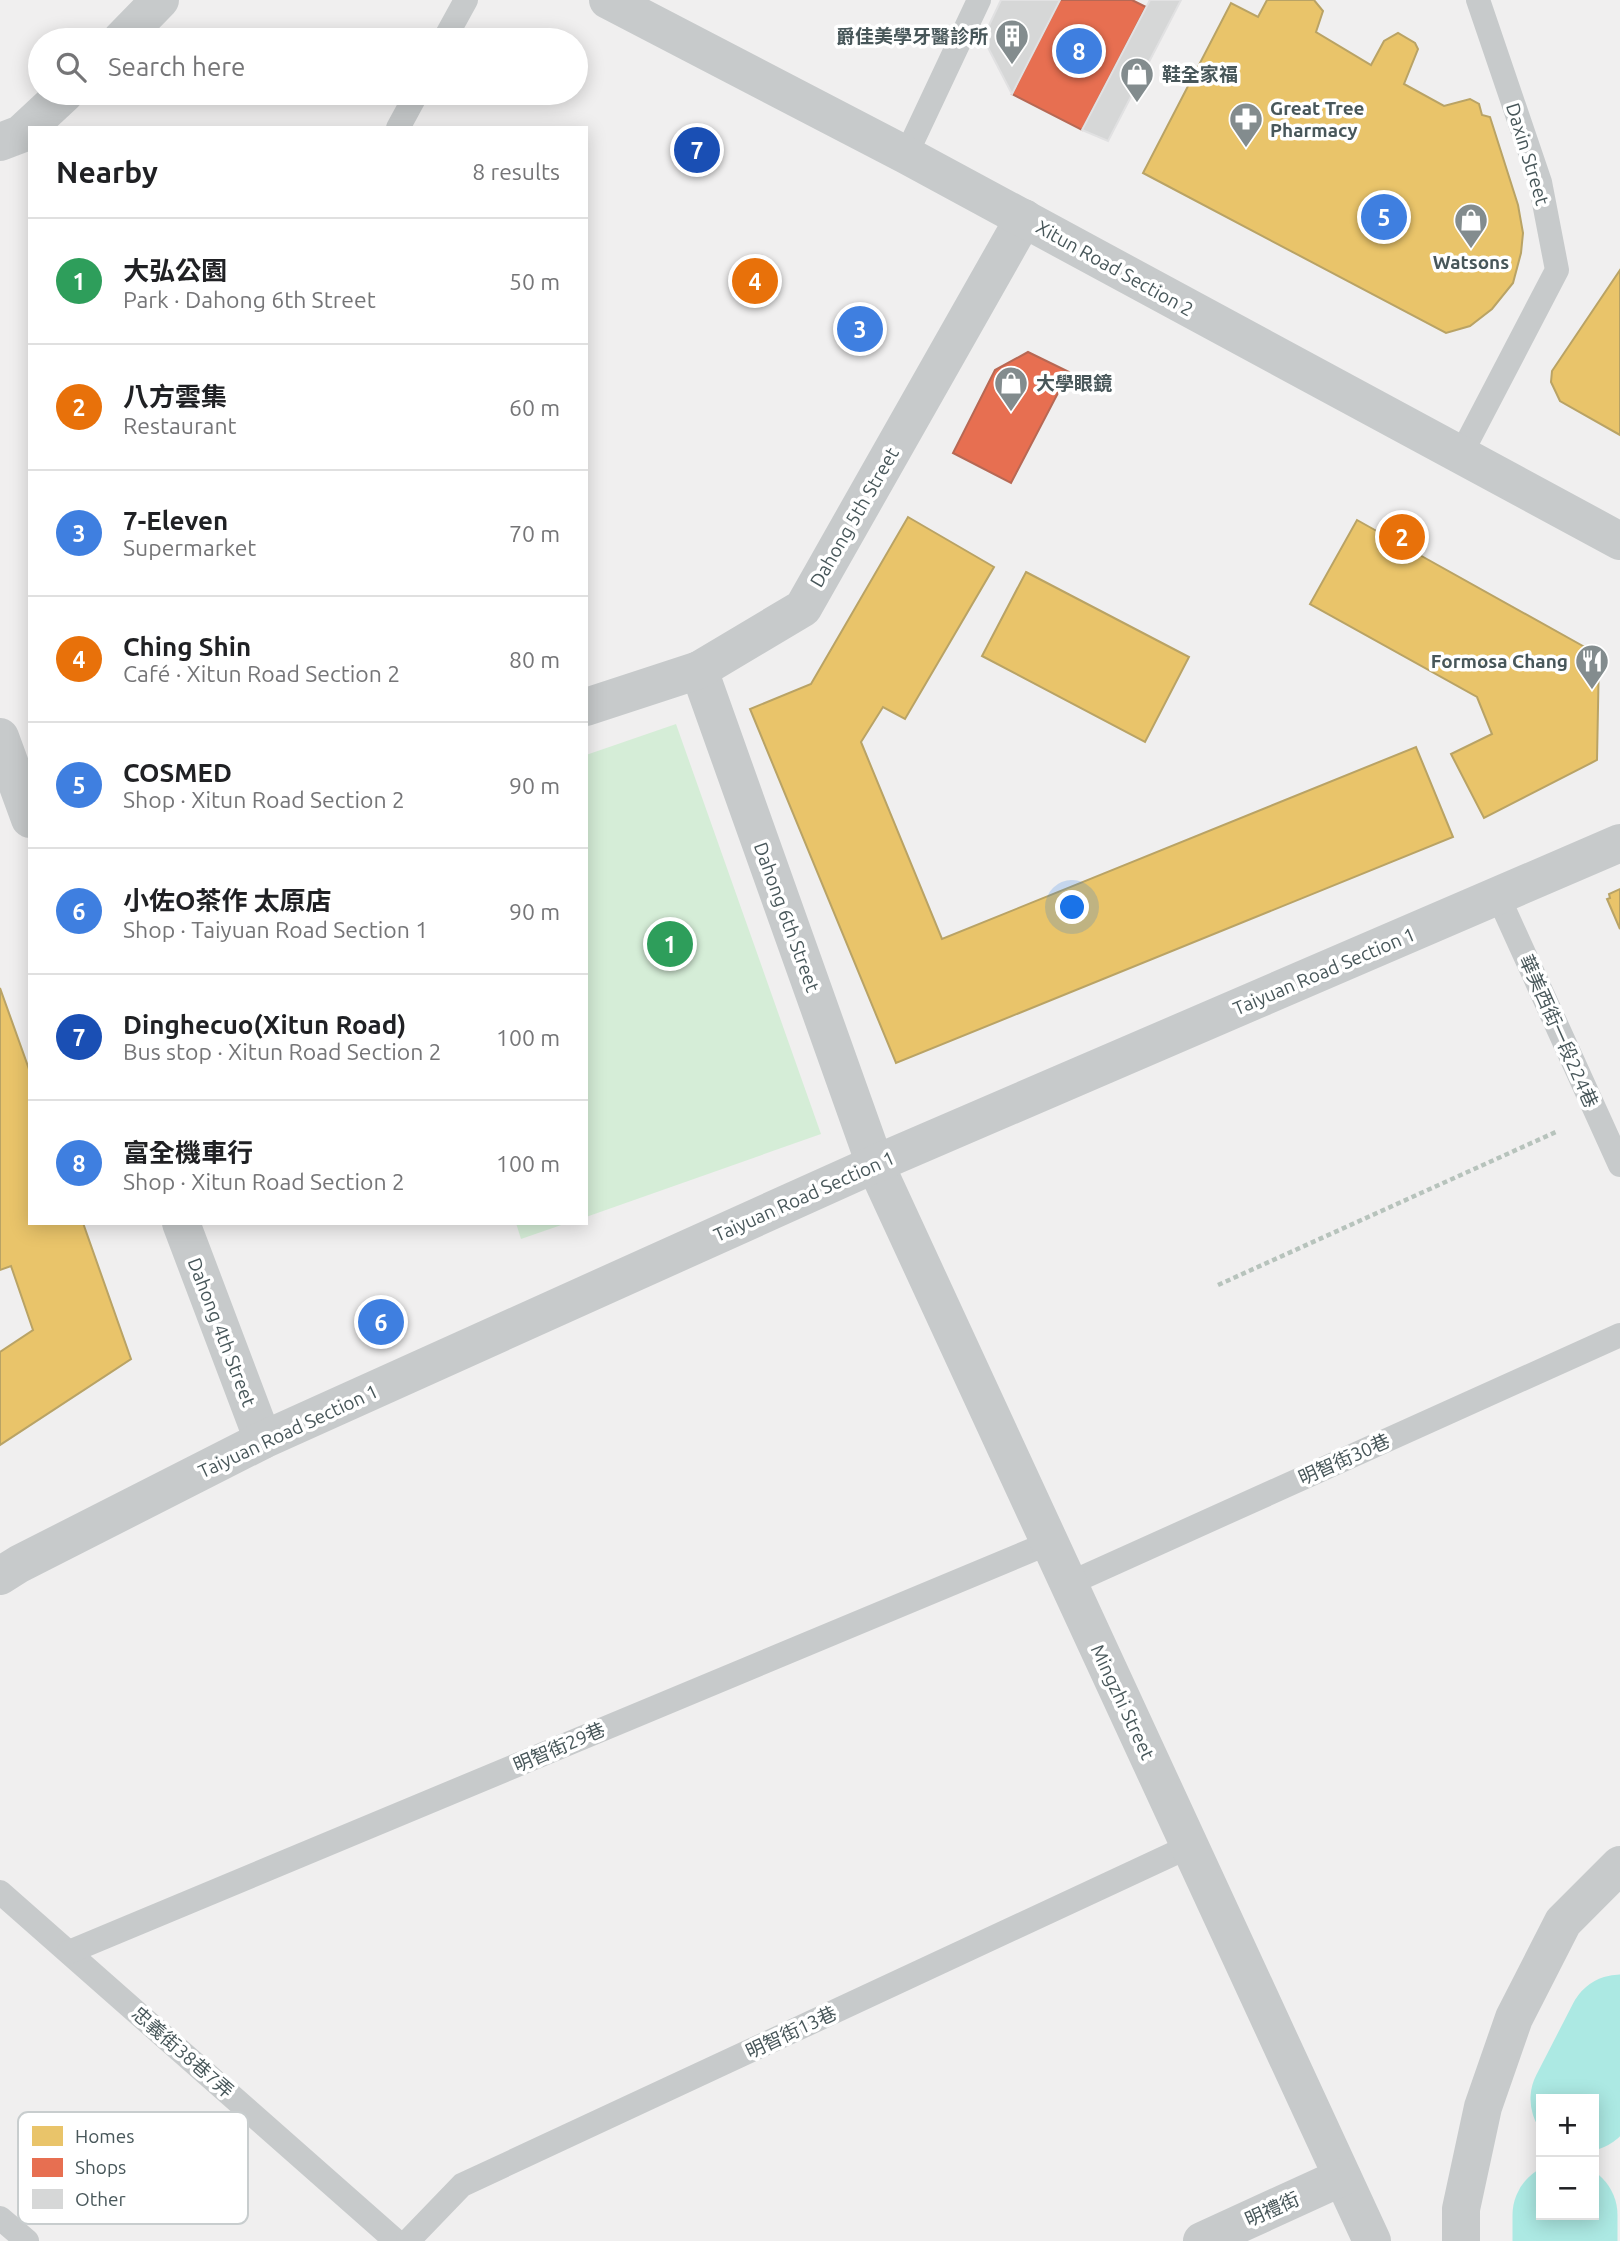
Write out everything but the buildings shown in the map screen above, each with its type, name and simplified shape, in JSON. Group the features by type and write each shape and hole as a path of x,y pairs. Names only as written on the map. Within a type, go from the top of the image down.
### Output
{"street":[{"path":"133,28 160,0"},
{"name":"Xitun Road Section 2","path":"608,0 1024,218 1620,541"},
{"path":"30,126 52,105"},
{"path":"0,142 21,134 28,127"},
{"name":"Dahong 5th Street","path":"588,706 699,670 803,608 1024,218"},
{"name":"Dahong 6th Street","path":"699,670 875,1164"},
{"path":"0,737 28,814"},
{"name":"Taiyuan Road Section 1","path":"0,1576 263,1440 875,1164 1620,843"},
{"name":"Mingzhi Street","path":"875,1164 1372,2241"},
{"name":"Dahong 4th Street","path":"182,1225 263,1440"},
{"path":"1461,2241 1461,2209 1483,2107 1514,2018 1563,1922 1620,1865"},
{"name":"明禮街","path":"1202,2241 1342,2177"}],"lane":[{"path":"451,28 466,0"},
{"path":"906,155 979,0"},
{"name":"Daxin Street","path":"1460,456 1557,270 1540,182 1478,0"},
{"path":"399,126 410,105"},
{"name":"華美西街一段224巷","path":"1498,896 1620,1166"},
{"name":"明智街30巷","path":"1068,1584 1620,1335"},
{"name":"明智街29巷","path":"69,1952 1049,1543"},
{"name":"明智街13巷","path":"408,2241 462,2185 1190,1846"},
{"name":"忠義街38巷7弄","path":"0,1892 396,2241"},
{"path":"0,2218 27,2241"}],"path":[{"path":"1218,1285 1596,1114"}],"green space":[{"path":"676,724 821,1134 588,1216 588,754"},
{"path":"517,1225 561,1225 521,1239"}],"waterway":[{"path":"1586,2094 1620,2027"},
{"path":"1565,2220 1565,2241"}],"place":[{"name":"富全機車行","path":"1079,51"},
{"name":"爵佳美學牙醫診所","path":"1012,66"},
{"name":"鞋全家福","path":"1137,104"},
{"name":"Great Tree Pharmacy","path":"1246,149"},
{"name":"Dinghecuo(Xitun Road)","path":"697,150"},
{"name":"COSMED","path":"1384,217"},
{"name":"Watsons","path":"1471,250"},
{"name":"Ching Shin","path":"755,281"},
{"name":"7-Eleven","path":"860,329"},
{"name":"大學眼鏡","path":"1011,413"},
{"name":"八方雲集","path":"1402,537"},
{"name":"Formosa Chang","path":"1592,691"},
{"name":"大弘公園","path":"670,944"},
{"name":"小佐O茶作 太原店","path":"381,1322"}]}
